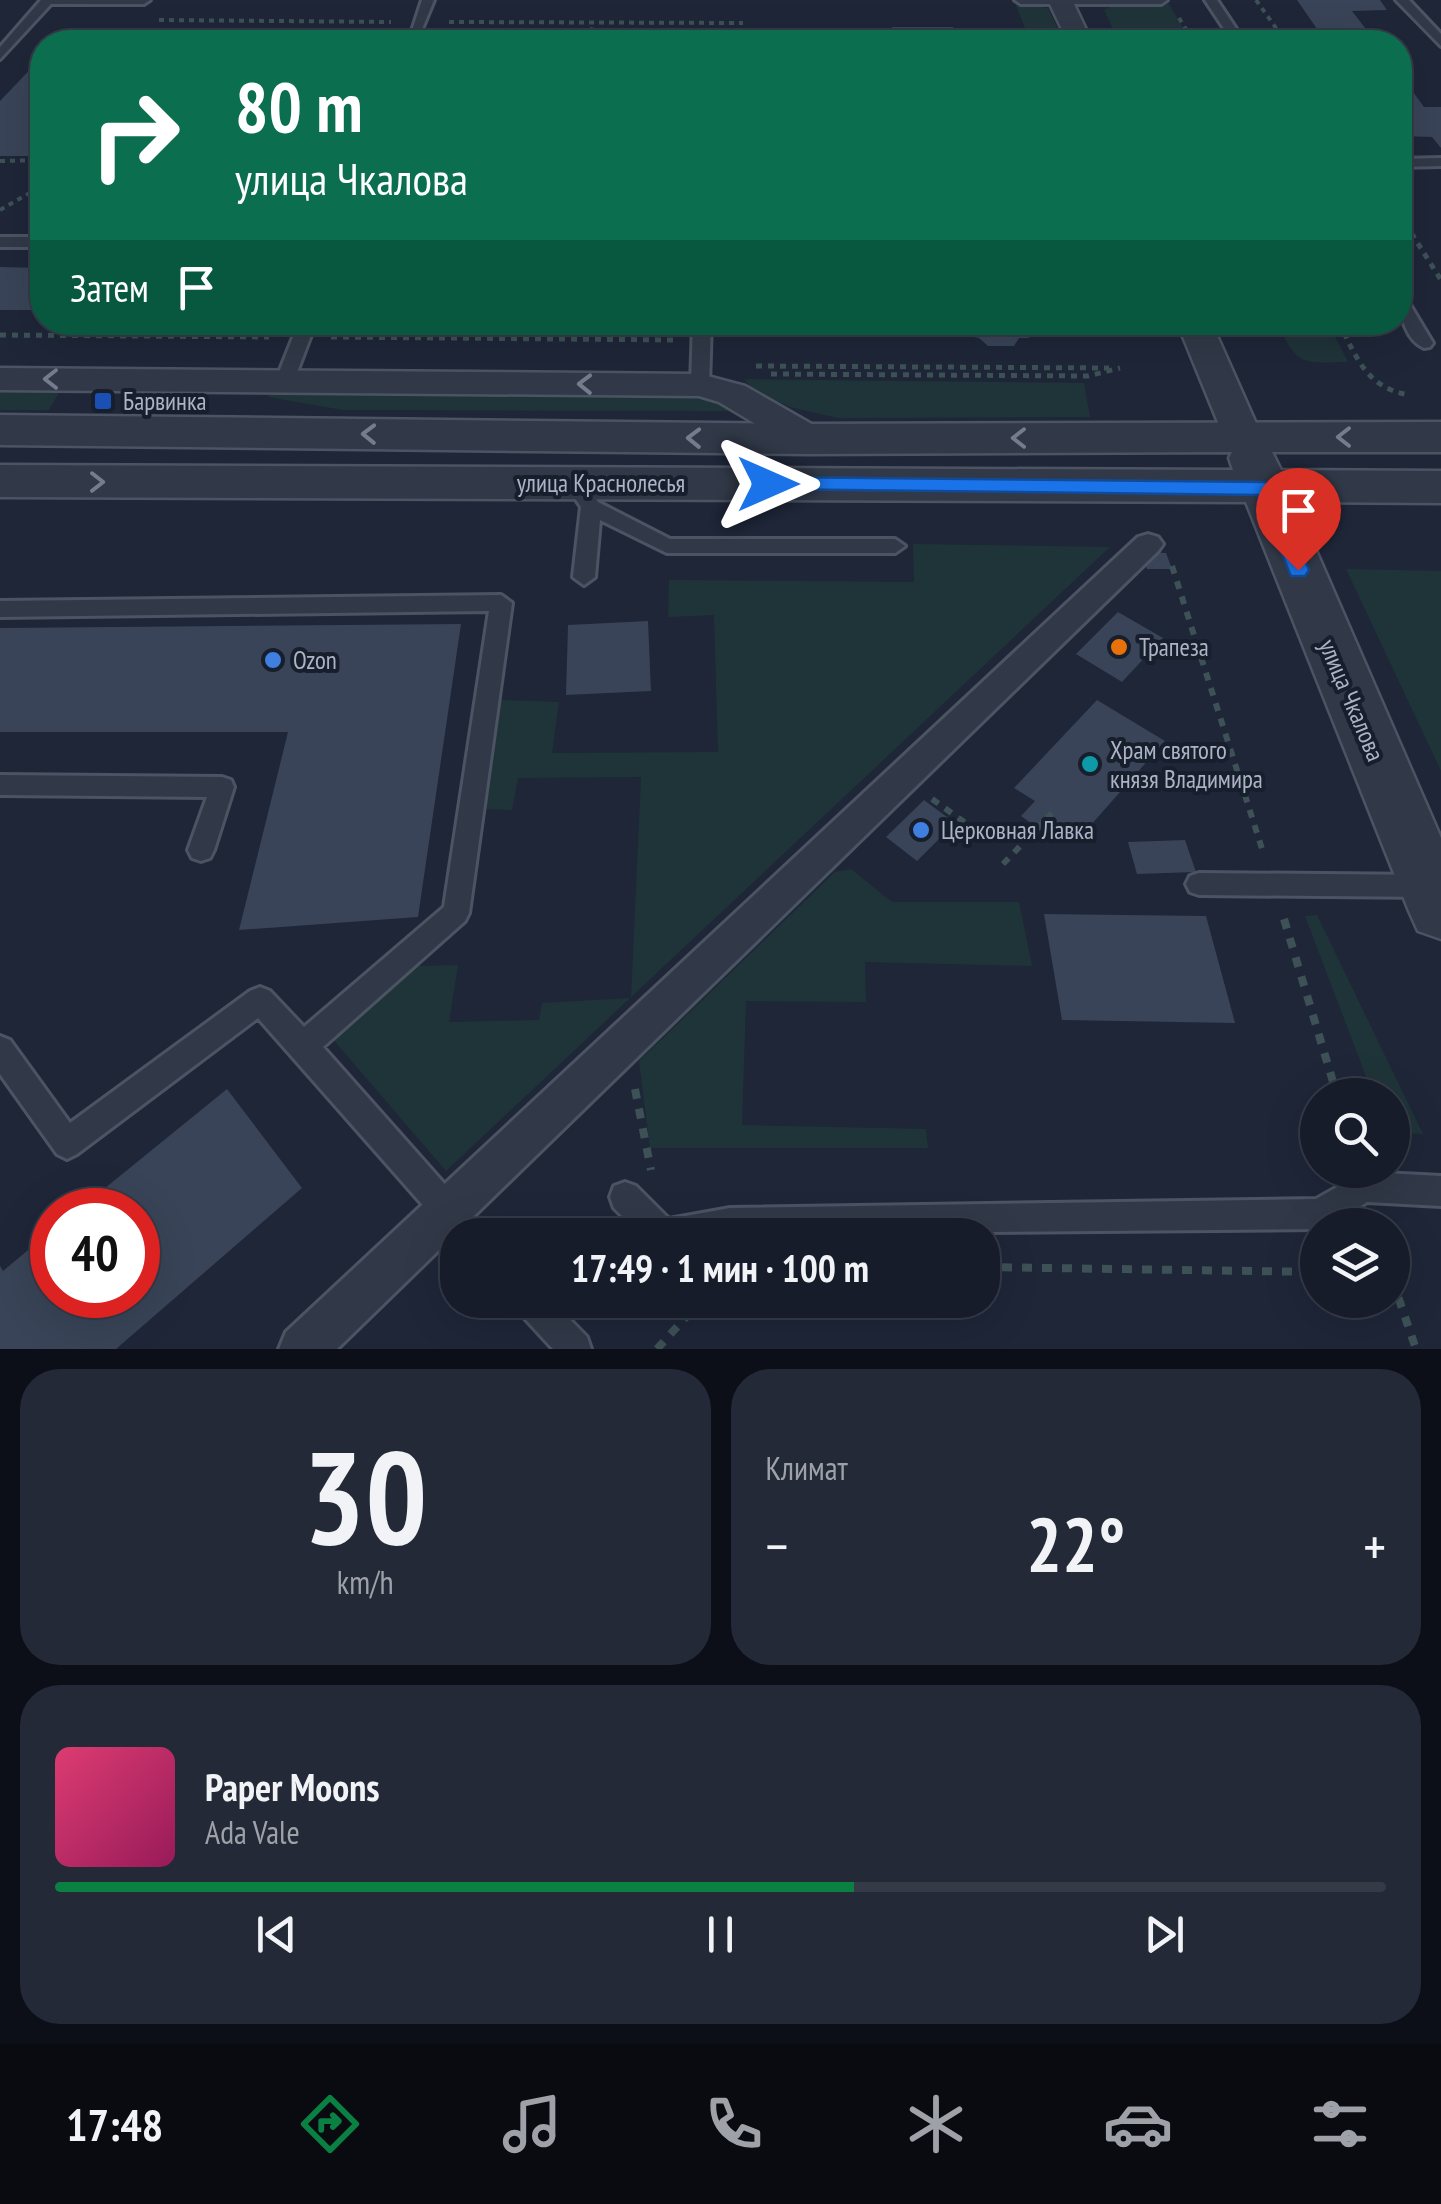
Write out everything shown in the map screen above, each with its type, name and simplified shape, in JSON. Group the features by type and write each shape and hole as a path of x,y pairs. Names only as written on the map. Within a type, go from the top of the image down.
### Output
{"street":[{"path":"1061,0 1075,30"},
{"name":"улица Чкалова","path":"1200,335 1436,899"},
{"path":"0,379 700,385 732,394 810,439"},
{"name":"улица Краснолесья","path":"0,430 810,439 1441,438"},
{"name":"улица Краснолесья","path":"0,482 582,495 1441,486"},
{"path":"463,1218 625,1042 1157,547"},
{"path":"303,1349 440,1238"}],"lane":[{"path":"0,55 48,0 144,0"},
{"path":"416,30 428,0"},
{"path":"1022,0 1161,0"},
{"path":"1211,0 1231,30"},
{"path":"1402,0 1441,42"},
{"path":"1412,163 1441,162"},
{"path":"0,242 30,242"},
{"path":"1412,322 1424,343"},
{"path":"285,380 303,335"},
{"path":"700,385 702,335"},
{"path":"582,495 668,546 895,546"},
{"path":"582,495 584,577"},
{"path":"0,609 501,603 456,913 304,1046"},
{"path":"0,785 222,787 202,850"},
{"path":"1199,884 1436,899"},
{"path":"0,1050 67,1144 260,1000 454,1218"},
{"path":"1000,1219 1320,1214 1364,1187 1441,1192"},
{"path":"625,1197 648,1218"},
{"path":"546,1318 574,1349"}],"path":[{"path":"1256,0 1277,30"},
{"path":"591,30 593,22"},
{"path":"0,162 30,161"},
{"path":"0,210 30,193"},
{"path":"11,204 27,210"},
{"path":"1412,233 1441,280"},
{"path":"0,335 30,335"},
{"path":"1346,335 1371,384 1395,395"},
{"path":"1088,376 1120,368"},
{"path":"1157,547 1274,886 1332,1078"},
{"path":"1003,864 1052,813"},
{"path":"625,1042 652,1177"},
{"path":"1000,1267 1300,1272"},
{"path":"657,1349 685,1318"},
{"path":"1405,1318 1416,1349"}],"green space":[{"path":"1015,3 1048,8 1059,30 1026,30"},
{"path":"1118,3 1169,4 1184,30 1113,30 1104,10"},
{"path":"1284,335 1334,335 1348,362 1302,359"},
{"path":"744,379 1084,383 1090,417 838,418 790,407 754,391"},
{"path":"0,388 61,389 49,410 0,410"},
{"path":"272,389 689,390 744,411 343,410 268,397"},
{"path":"913,544 1110,547 631,997 641,777 518,778 512,810 483,809 501,700 559,702 552,753 718,752 714,615 668,617 669,580 914,582"},
{"path":"1346,569 1441,571 1441,771"},
{"path":"851,869 892,902 1019,902 1032,966 865,962 866,1002 746,1001 742,1125 926,1129 928,1148 650,1148 639,1061 835,872"},
{"path":"1317,915 1396,1078 1367,1078 1305,916"},
{"path":"458,965 449,1022 539,1020 542,1003 630,998 446,1171 331,1037 416,966"},
{"path":"1410,1107 1423,1134 1410,1133"}],"building":[{"path":"1297,0 1380,0 1387,10 1352,11 1367,30 1318,30"},
{"path":"892,27 954,30 893,30"},
{"path":"30,70 30,156 0,156 0,101"},
{"path":"1412,90 1424,107 1441,107 1441,148 1432,137 1412,136"},
{"path":"0,267 30,268 30,310 0,310"},
{"path":"964,335 1034,335 1019,338 1014,346 988,346 979,338"},
{"path":"1142,552 1166,553 1172,569 1147,569"},
{"path":"1118,612 1163,638 1122,682 1076,654"},
{"path":"648,621 651,691 566,695 568,625"},
{"path":"461,624 418,917 239,930 288,732 0,732 0,628"},
{"name":"Храм святого князя Владимира","path":"1097,700 1165,741 1083,834 1067,823 1053,839 1021,816 1035,801 1014,788"},
{"name":"Церковная Лавка","path":"924,800 955,823 917,861 886,837"},
{"path":"1185,840 1196,872 1137,874 1128,842"},
{"path":"1044,914 1206,916 1235,1023 1062,1020"},
{"path":"227,1089 302,1188 160,1311 160,1188 105,1188"},
{"path":"30,1248 30,1318 152,1318 116,1349 0,1349 0,1266 3,1271"}],"place":[{"name":"Барвинка","path":"103,401"},
{"name":"Трапеза","path":"1119,647"},
{"name":"Ozon","path":"273,660"},
{"name":"Храм святого князя Владимира","path":"1090,764"},
{"name":"Церковная Лавка","path":"921,830"}],"route":[{"path":"768,484 1265,488 1298,570"}]}
